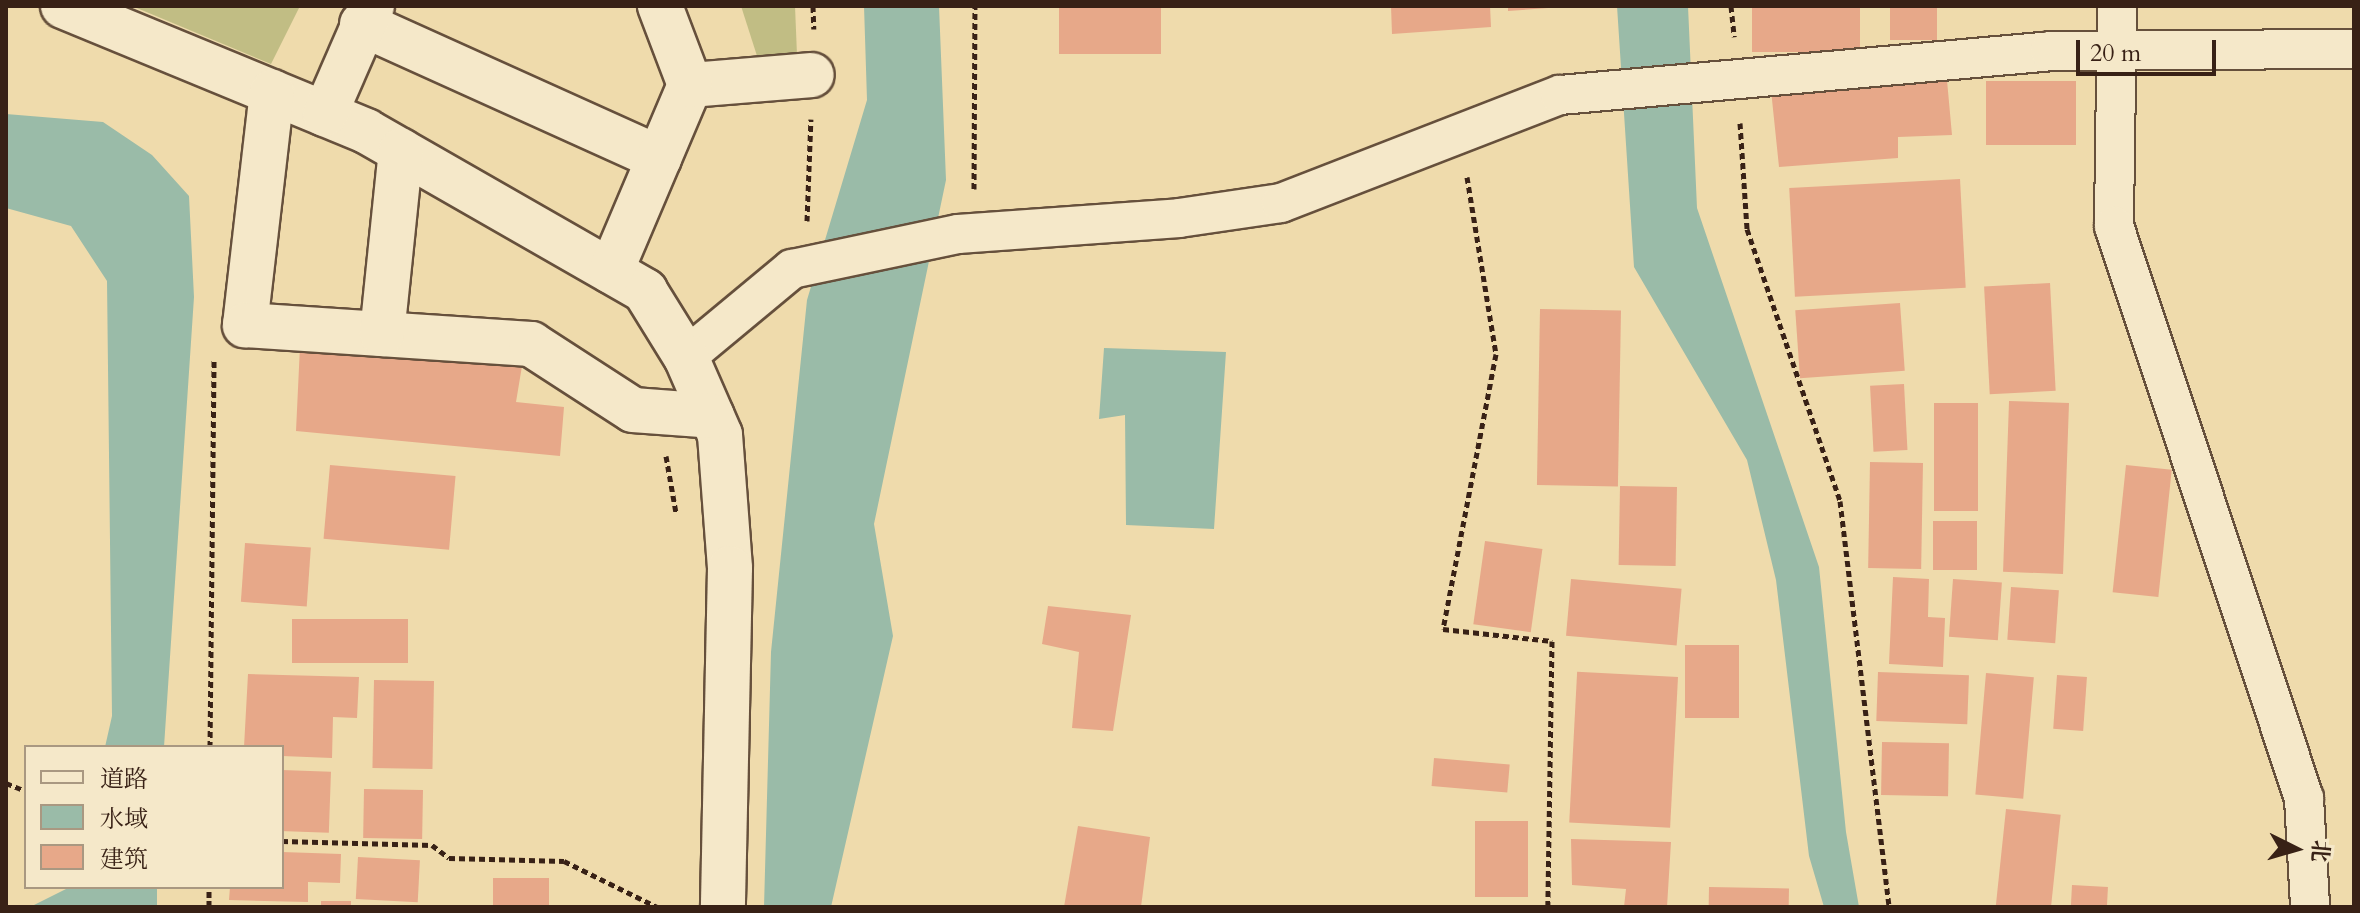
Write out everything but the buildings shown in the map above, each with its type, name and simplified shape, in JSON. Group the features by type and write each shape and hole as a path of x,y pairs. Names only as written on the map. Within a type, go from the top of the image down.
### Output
{"street":[{"path":"63,6 325,114 401,151 645,291 686,357 720,435 730,568 723,907"},
{"path":"611,271 690,85 660,6"},
{"path":"2117,6 2114,226 2304,798 2310,907"},
{"path":"325,114 367,15 659,158"},
{"path":"686,357 792,269 966,234 1179,218 1281,203 1560,95 2050,51 2354,49"},
{"path":"690,85 812,75"},
{"path":"272,92 245,325 531,344 633,410 712,416"},
{"path":"382,334 401,151"}],"path":[{"path":"813,6 813,264"},
{"path":"966,234 975,6"},
{"path":"1731,6 1747,229 1840,501 1889,907"},
{"path":"1460,134 1496,354 1443,629 1552,641 1548,907"},
{"path":"210,745 215,324 245,325"},
{"path":"284,841 432,845 449,858 564,861 657,907"}],"shaded area":[{"path":"132,6 300,6 271,64"},
{"path":"741,6 795,6 797,55 758,59"}],"water":[{"path":"864,6 939,6 946,180 874,524 893,636 831,907 764,907 771,652 807,300 867,100"},
{"path":"1617,6 1688,6 1697,208 1819,567 1846,832 1859,907 1824,907 1809,856 1776,580 1747,460 1634,267"},
{"path":"6,114 103,122 152,155 189,196 194,297 164,745 105,745 112,716 107,281 71,226 6,208"},
{"path":"1104,348 1226,352 1214,529 1126,525 1125,415 1099,419"},
{"path":"66,889 157,889 157,907 30,907"}]}
